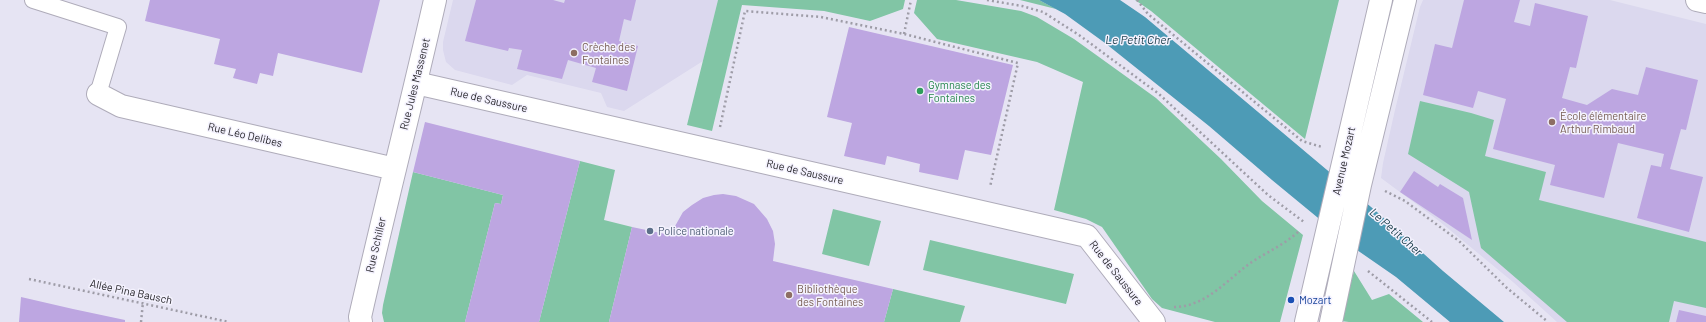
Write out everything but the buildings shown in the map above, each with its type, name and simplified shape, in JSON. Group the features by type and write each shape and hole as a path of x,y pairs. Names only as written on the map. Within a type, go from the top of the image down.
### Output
{"street":[{"name":"Rue Jules Massenet","path":"395,169 435,0"},
{"name":"Avenue Mozart","path":"1306,322 1381,0"},
{"name":"Avenue Mozart","path":"1331,322 1348,248 1360,185 1405,0"},
{"path":"1697,0 1706,2"},
{"name":"Rue de Saussure","path":"416,83 1087,236 1148,314"},
{"name":"Rue Léo Delibes","path":"98,94 122,106 395,169"},
{"name":"Rue Schiller","path":"361,322 360,316 395,169"}],"lane":[{"path":"33,0 118,27 98,94"}],"path":[{"path":"904,34 911,0"},
{"path":"987,0 1022,6 1043,12 1079,34 1159,94 1268,195 1306,224 1327,232"},
{"path":"715,151 745,11 821,17 904,34 1018,63 984,212"},
{"path":"1148,314 1184,307 1215,294 1250,264 1291,239 1306,224"},
{"path":"1348,248 1371,275 1387,285 1432,322"},
{"name":"Allée Pina Bausch","path":"29,278 229,322"},
{"path":"141,322 143,302"}],"shaded area":[{"name":"Crèche des Fontaines","path":"453,0 718,0 703,61 624,111 607,107 601,93 527,75 512,85 455,70 446,62 443,50 443,42"},
{"path":"1423,0 1610,0 1706,24 1706,322 1557,322 1513,282 1439,221 1381,178 1395,110"}],"green space":[{"path":"718,0 905,0 903,9 870,21 824,11 742,5 712,131 687,125"},
{"path":"917,0 956,0 1021,11 1037,17 1074,39 1156,98 1221,159 1262,201 1303,235 1280,322 1215,322 1162,308 1152,299 1102,227 1086,219 1054,210 1083,82 1037,62 937,39 914,13"},
{"path":"1020,0 1039,0 1056,9"},
{"path":"1135,0 1339,0 1305,139 1151,11"},
{"path":"1420,101 1494,120 1485,156 1546,172 1539,200 1706,242 1706,308 1674,301 1669,322 1567,322 1481,248 1469,192 1408,154"},
{"path":"580,161 615,170 604,220 632,227 609,322 539,322"},
{"path":"413,172 503,195 501,204 495,203 465,322 384,322 382,313 383,305"},
{"path":"833,209 881,221 869,266 822,254"},
{"path":"930,240 1074,274 1066,304 923,270"},
{"path":"1354,271 1372,300 1389,294 1423,322 1341,321"},
{"path":"893,289 965,306 960,322 884,322"}],"water":[{"name":"Le Petit Cher","path":"1039,0 1120,0 1145,17 1377,212 1443,271 1504,322 1450,322 1396,277 1357,250 1209,126 1105,43 1065,14"}],"place":[{"name":"Crèche des Fontaines","path":"574,53"},
{"name":"Gymnase des Fontaines","path":"920,91"},
{"name":"École élémentaire Arthur Rimbaud","path":"1552,122"},
{"name":"Police nationale","path":"650,231"},
{"name":"Bibliothèque des Fontaines","path":"789,295"},
{"name":"Mozart","path":"1291,300"}]}
